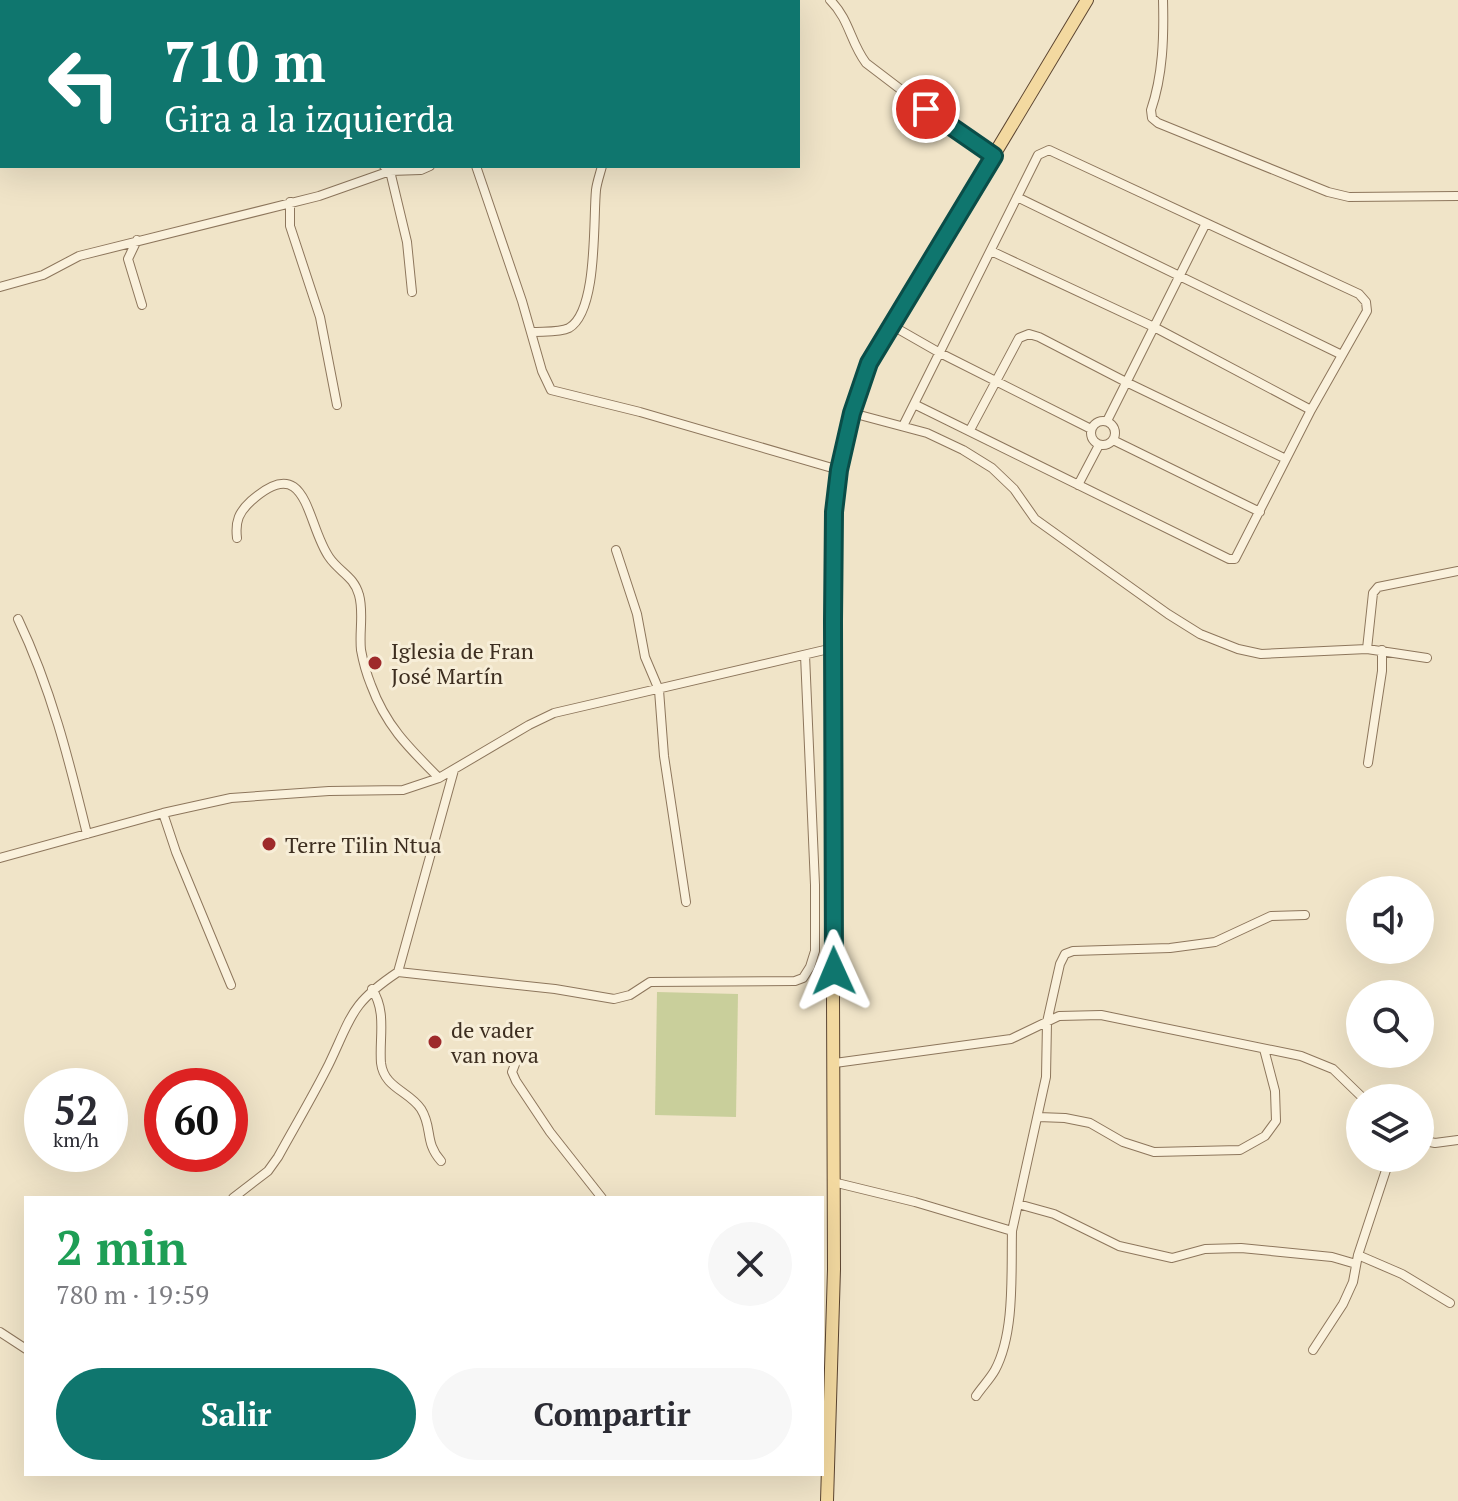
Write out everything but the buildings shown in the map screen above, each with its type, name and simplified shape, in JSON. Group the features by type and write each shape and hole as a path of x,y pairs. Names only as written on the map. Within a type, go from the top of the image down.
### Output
{"main road":[{"path":"827,1501 828,1268 835,1063 834,512 839,470 852,413 869,363 1087,0"}],"street":[{"path":"830,0 841,10 858,52 866,63 950,127 994,156"},
{"path":"1163,0 1161,66 1151,110 1152,118 1158,123 1328,192 1349,197 1458,196"},
{"path":"903,426 1038,155 1049,150 1359,294 1366,302 1367,311 1311,410 1235,559 1229,559 914,404"},
{"path":"0,287 43,275 79,256 319,196 387,169 426,168"},
{"path":"477,168 532,332 542,371 551,390 640,412 839,470"},
{"path":"532,332 566,330 576,322 582,309 592,267 596,189 601,168"},
{"path":"387,169 407,242 412,292"},
{"path":"1017,197 1342,355"},
{"path":"290,202 290,226 320,317 337,405"},
{"path":"1107,421 1206,223"},
{"path":"137,240 128,259 142,305"},
{"path":"991,251 1154,327 1311,410"},
{"path":"891,325 1091,429"},
{"path":"970,430 1019,338 1029,334 1286,459"},
{"path":"852,413 927,433 992,468 1014,489 1035,519 1200,634 1238,649 1261,654 1367,649 1427,658"},
{"path":"1099,421 1107,421 1115,429 1113,440 1107,445 1099,445 1093,440 1091,429 1099,421"},
{"path":"1113,440 1260,512"},
{"path":"1078,485 1099,445"},
{"path":"237,538 235,524 249,502 275,486 287,483 296,486 302,493 325,551 351,577 361,598 361,651 371,685 388,723 439,778"},
{"path":"616,550 637,614 645,657 659,690 664,756 686,902"},
{"path":"1367,649 1373,593 1378,587 1458,571"},
{"path":"18,619 45,677 67,749 87,834"},
{"path":"0,858 163,813 231,798 329,791 403,790 439,778 554,713 833,648"},
{"path":"1368,763 1382,671 1382,650"},
{"path":"236,1196 268,1171 278,1157 329,1064 346,1022 372,989 398,972 555,989 614,999 630,995 650,982 795,981 803,978 815,951 805,655"},
{"path":"398,972 454,770"},
{"path":"163,813 231,985"},
{"path":"976,1396 994,1374 1002,1354 1012,1275 1012,1231 1046,1077 1047,1022 1065,954 1215,942 1271,916 1305,915"},
{"path":"372,989 380,1001 381,1063 385,1076 392,1086 421,1109 432,1151 441,1161"},
{"path":"835,1063 1011,1039 1059,1016 1101,1015 1301,1056 1333,1069 1349,1084"},
{"path":"1038,1117 1090,1123 1123,1142 1154,1152 1240,1150 1265,1136 1276,1121 1275,1091 1264,1049"},
{"path":"517,1059 512,1072 516,1081 550,1132 600,1196"},
{"path":"1434,1143 1458,1140"},
{"path":"1313,1350 1343,1304 1353,1282 1357,1259 1385,1172"},
{"path":"833,1182 1012,1231"},
{"path":"1018,1204 1054,1214 1119,1246 1172,1258 1205,1249 1241,1248 1357,1259 1402,1274 1450,1303"},
{"path":"0,1332 24,1348"}],"green space":[{"path":"657,992 738,994 736,1117 655,1115"}],"place":[{"name":"Iglesia de Fran José Martín","path":"375,663"},
{"name":"Terre Tilin Ntua","path":"269,844"},
{"name":"de vader van nova","path":"435,1042"}],"route":[{"path":"834,971 834,512 839,470 852,413 869,363 994,156 926,109"}]}
